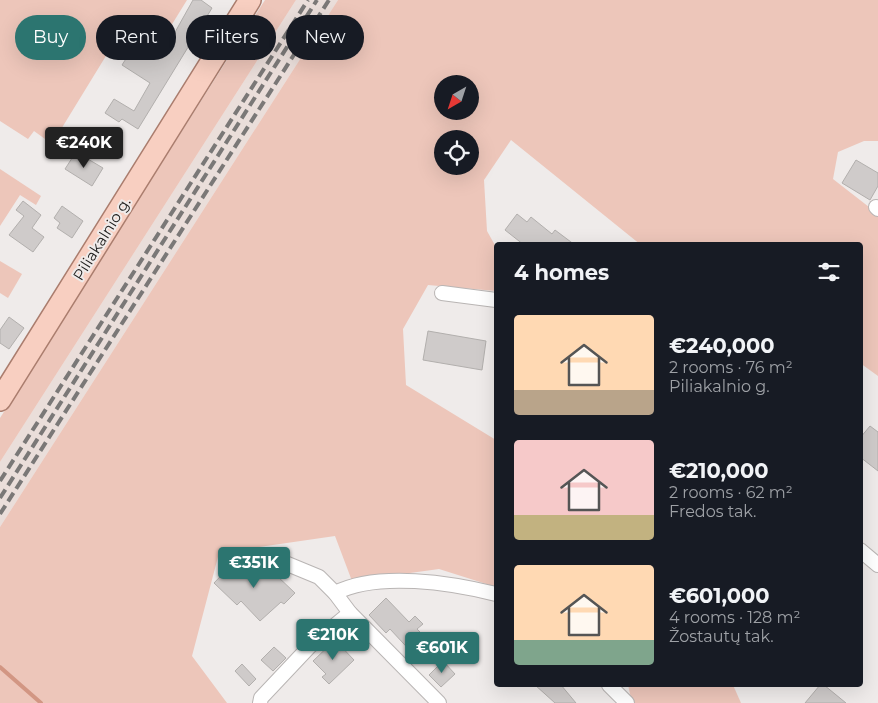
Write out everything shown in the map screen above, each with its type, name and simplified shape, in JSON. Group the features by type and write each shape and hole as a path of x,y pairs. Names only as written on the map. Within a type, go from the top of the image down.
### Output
{"main road":[{"name":"Piliakalnio g.","path":"0,400 250,0"}],"street":[{"path":"442,294 494,300"},
{"path":"863,552 878,565"},
{"path":"273,558 318,577 336,593 350,613 439,703"},
{"path":"336,593 366,584 426,580 494,594"},
{"path":"260,703 261,698 310,646 350,613"},
{"path":"611,687 627,703"}],"shaded area":[{"path":"0,0 187,0 176,18 176,15 96,15 96,60 103,60 52,144 34,131 28,139 0,121"},
{"path":"265,0 296,0 276,31 276,15 255,15"},
{"path":"296,0 338,0 328,15 286,15"},
{"path":"338,0 878,0 878,141 864,141 838,152 833,179 878,214 878,376 863,365 863,242 637,242 511,140 484,180 487,231 494,243 494,291 428,285 403,329 406,385 494,439 494,586 439,569 352,581 335,536 219,553 192,656 227,703 0,703 0,527 300,60 364,60 364,15 328,15"},
{"path":"286,16 286,60 300,60 0,527 0,462 258,60 276,60 276,31"},
{"path":"227,60 258,60 0,462 0,418"},
{"path":"0,169 41,196 36,205 20,195 0,226"},
{"path":"0,261 22,274 8,298 0,293"},
{"path":"628,687 734,687 741,703 632,703"}],"building":[{"path":"193,0 201,0 212,8 208,15 186,15 186,51 138,129 122,119 119,122 105,113 114,99 134,111 150,83 122,65 125,60 176,60 176,30"},
{"path":"76,152 103,168 92,186 65,169"},
{"path":"856,160 878,173 878,186 870,200 842,183"},
{"path":"23,201 41,215 32,228 44,237 33,252 9,235 24,216 16,210"},
{"path":"62,206 83,221 72,238 57,228 60,223 54,218"},
{"path":"517,214 527,222 531,217 552,234 555,230 571,242 520,242 505,230"},
{"path":"9,317 24,328 9,349 0,343 0,330"},
{"path":"428,331 486,341 482,370 423,360"},
{"path":"870,426 878,432 878,471 863,459 863,434"},
{"path":"235,561 246,572 255,562 271,578 275,574 295,593 284,604 281,602 260,621 241,601 237,605 214,583"},
{"path":"386,598 409,622 415,616 423,624 417,629 423,635 418,641 425,648 416,657 390,629 386,633 369,615"},
{"path":"335,640 354,660 329,684 322,677 326,674 313,661"},
{"path":"274,647 286,658 273,671 261,660"},
{"path":"443,661 455,674 441,687 429,675"},
{"path":"242,664 256,679 249,686 235,671"},
{"path":"537,687 563,687 576,703 555,703"},
{"path":"818,687 826,687 846,703 805,703"}],"waterway":[{"path":"0,667 41,703"}],"railway":[{"path":"0,481 308,0"},
{"path":"0,498 317,0"},
{"path":"0,514 329,0"}]}
